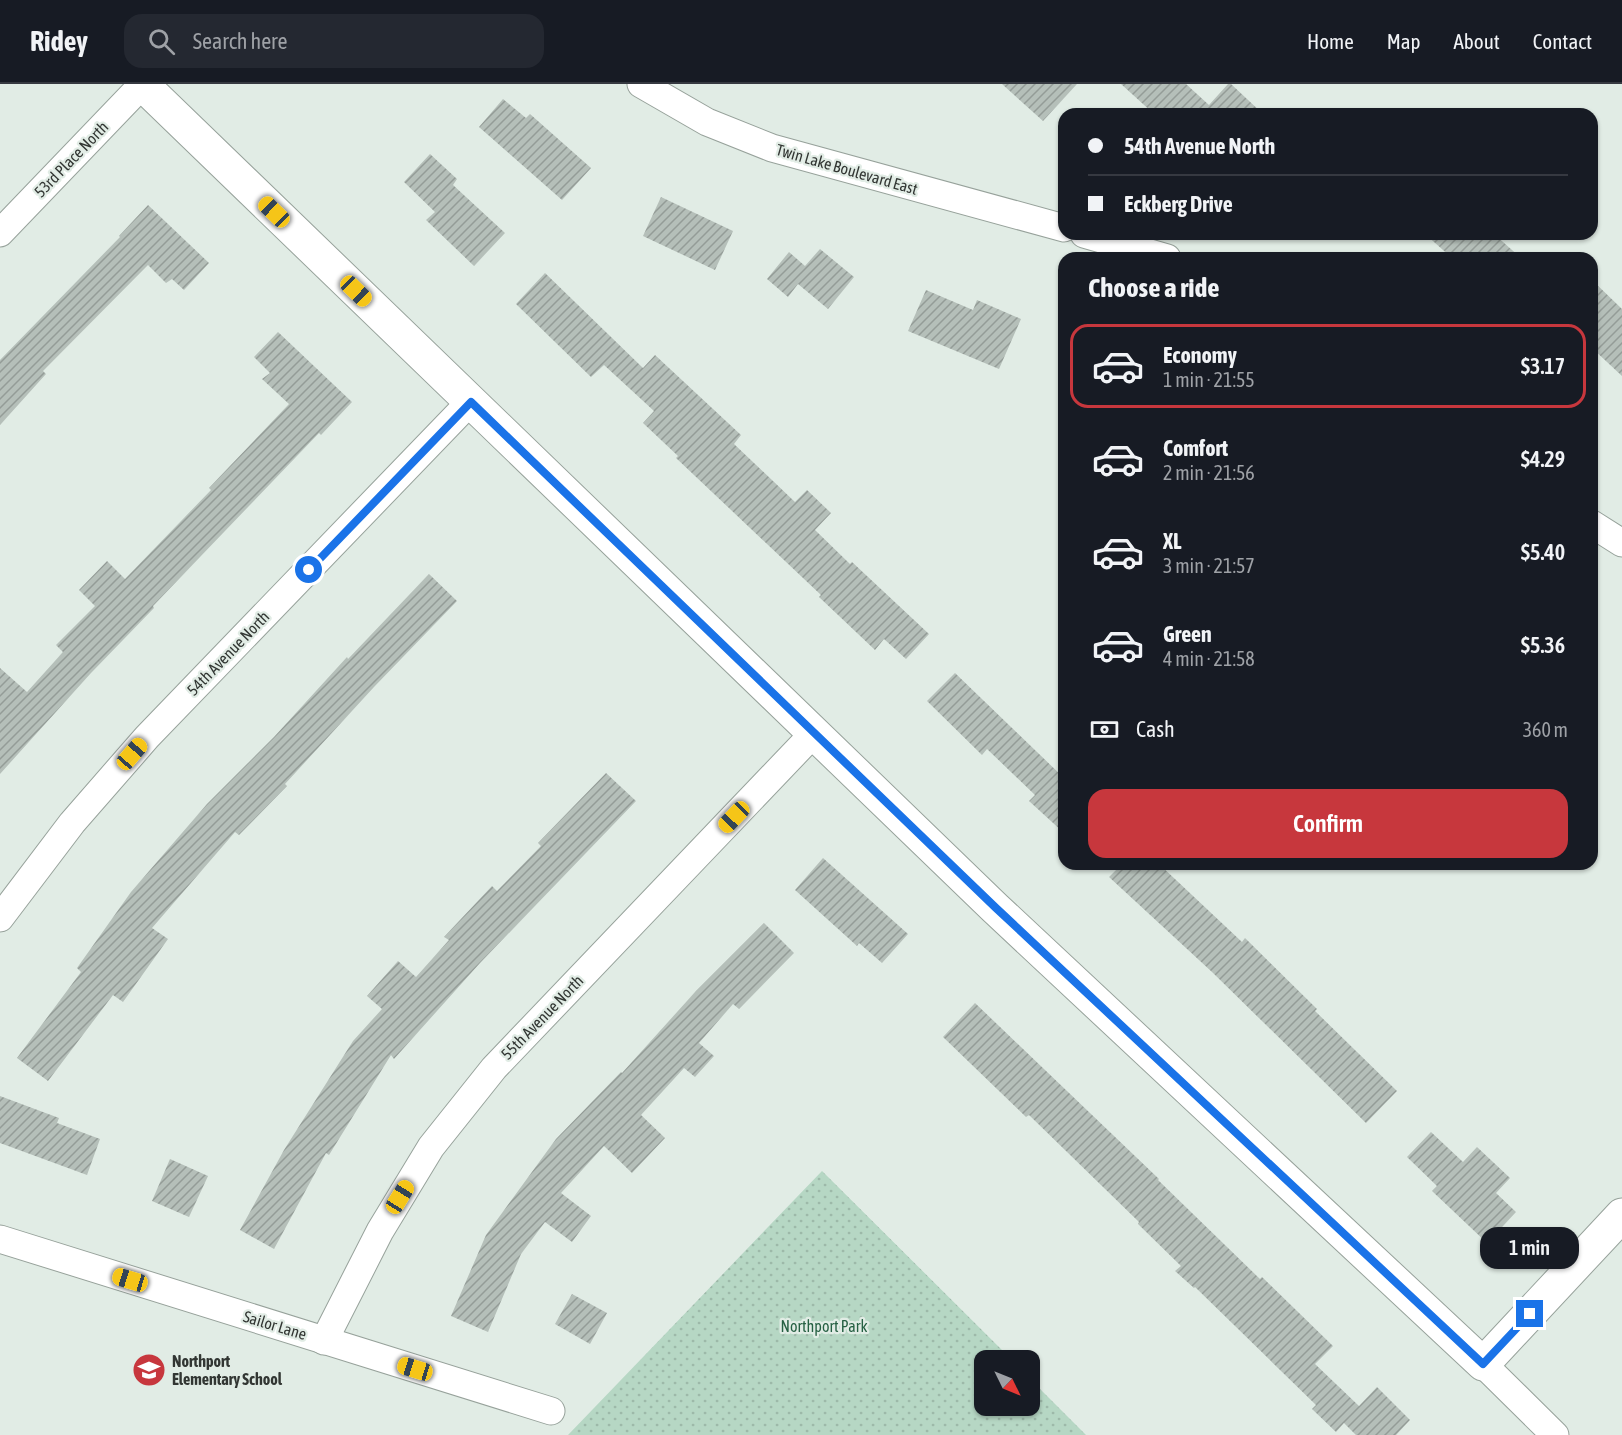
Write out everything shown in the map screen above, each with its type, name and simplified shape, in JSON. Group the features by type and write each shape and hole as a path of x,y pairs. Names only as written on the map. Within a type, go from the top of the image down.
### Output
{"street":[{"name":"53rd Place North","path":"0,233 142,84"},
{"path":"142,84 1004,916 1483,1364 1555,1435"},
{"name":"Twin Lake Boulevard East","path":"641,84 707,122 772,148 1058,226"},
{"path":"1105,240 1146,252"},
{"name":"54th Avenue North","path":"0,918 72,823 147,737 471,402"},
{"path":"1598,528 1622,543"},
{"name":"55th Avenue North","path":"324,1341 380,1231 431,1147 494,1068 814,734"},
{"path":"1483,1364 1622,1215"},
{"name":"Sailor Lane","path":"0,1239 550,1411"}],"green space":[{"name":"Northport Park","path":"822,1171 1002,1350 974,1350 974,1416 1040,1416 1040,1389 1086,1435 568,1435"}],"building":[{"path":"1002,84 1077,84 1043,121"},
{"path":"1121,84 1186,84 1209,105 1228,84 1231,84 1257,108 1147,108"},
{"path":"503,99 526,118 530,114 591,168 562,200 479,127"},
{"path":"430,154 457,179 453,185 505,233 474,266 426,220 435,212 404,182"},
{"path":"661,197 733,231 715,270 643,236"},
{"path":"148,205 209,263 184,290 172,279 166,283 148,265 43,371 46,374 0,425 0,360 120,237"},
{"path":"1432,240 1501,240 1514,252 1445,252"},
{"path":"820,249 854,277 828,309 798,284 788,297 767,279 789,252 805,266"},
{"path":"545,273 643,368 655,355 741,435 734,444 795,502 807,490 831,513 815,530 929,634 906,659 884,639 875,650 819,597 821,595 676,458 678,456 643,423 654,411 604,365 591,377 516,304"},
{"path":"1598,286 1622,309 1622,376 1598,354"},
{"path":"926,290 973,310 977,300 1021,319 999,369 908,331"},
{"path":"278,332 352,402 321,435 319,433 153,606 154,608 91,673 0,774 0,668 27,692 63,652 56,645 95,606 79,590 107,561 125,579 211,490 209,488 289,404 262,379 270,373 254,357"},
{"path":"429,574 457,601 374,687 285,784 287,786 239,835 235,832 152,928 168,939 123,1002 113,995 48,1081 17,1058 81,972 77,968 131,892 207,804"},
{"path":"955,673 1058,772 1058,828 1029,801 1035,795 987,749 982,755 927,701"},
{"path":"606,773 636,801 480,963 394,1059 391,1055 329,1155 326,1153 274,1249 240,1230 284,1150 353,1041 382,1009 367,996 398,961 416,977 449,940 444,937 492,886 497,891 541,846 538,843"},
{"path":"823,858 908,934 882,963 859,943 857,946 795,890"},
{"path":"1116,870 1165,870 1242,942 1245,938 1397,1091 1366,1123 1212,972 1109,877"},
{"path":"764,923 794,953 739,1009 733,1004 699,1043 714,1056 695,1077 684,1068 641,1115 665,1138 632,1173 604,1146 561,1193 591,1216 572,1242 545,1222 521,1254 488,1332 451,1316 486,1235 556,1139 622,1073 696,991"},
{"path":"975,1003 1260,1279 1262,1277 1333,1346 1315,1364 1359,1406 1377,1387 1410,1420 1396,1435 1356,1435 1344,1423 1336,1432 1312,1409 1316,1405 1195,1287 1175,1271 1181,1266 1138,1224 1139,1222 1029,1115 1026,1117 943,1037"},
{"path":"0,1096 59,1118 57,1123 100,1139 87,1175 0,1143"},
{"path":"1431,1132 1463,1162 1477,1147 1510,1178 1496,1193 1516,1212 1487,1243 1432,1191 1437,1186 1407,1157"},
{"path":"170,1159 208,1176 189,1217 152,1201"},
{"path":"572,1294 607,1313 590,1344 555,1324"}],"place":[{"name":"Northport Elementary School","path":"149,1370"}],"route":[{"path":"309,570 471,402 996,908 1483,1364 1530,1314"}]}
